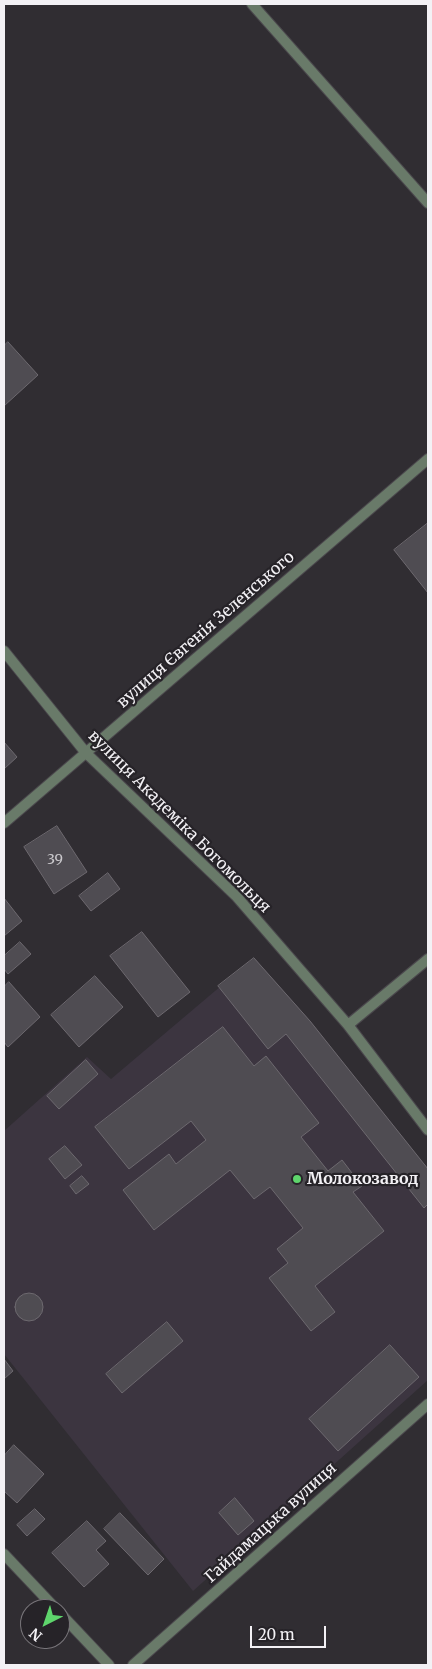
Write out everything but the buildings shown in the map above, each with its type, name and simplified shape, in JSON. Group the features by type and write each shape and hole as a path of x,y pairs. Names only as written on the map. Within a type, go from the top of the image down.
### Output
{"street":[{"path":"252,4 428,203"},
{"name":"вулиця Євгенія Зеленського","path":"4,823 428,460"},
{"name":"вулиця Академіка Богомольця","path":"4,651 86,753 237,897 348,1025 428,1130"},
{"path":"348,1025 428,959"},
{"name":"Гайдамацька вулиця","path":"133,1665 428,1404"},
{"path":"4,1554 47,1599"},
{"path":"70,1624 109,1665"}],"shaded area":[{"name":"Молокозавод","path":"254,958 310,1021 428,1169 428,1380 193,1591 4,1354 4,1131 87,1057 111,1079"}],"place":[{"name":"Молокозавод","path":"297,1179"}]}
